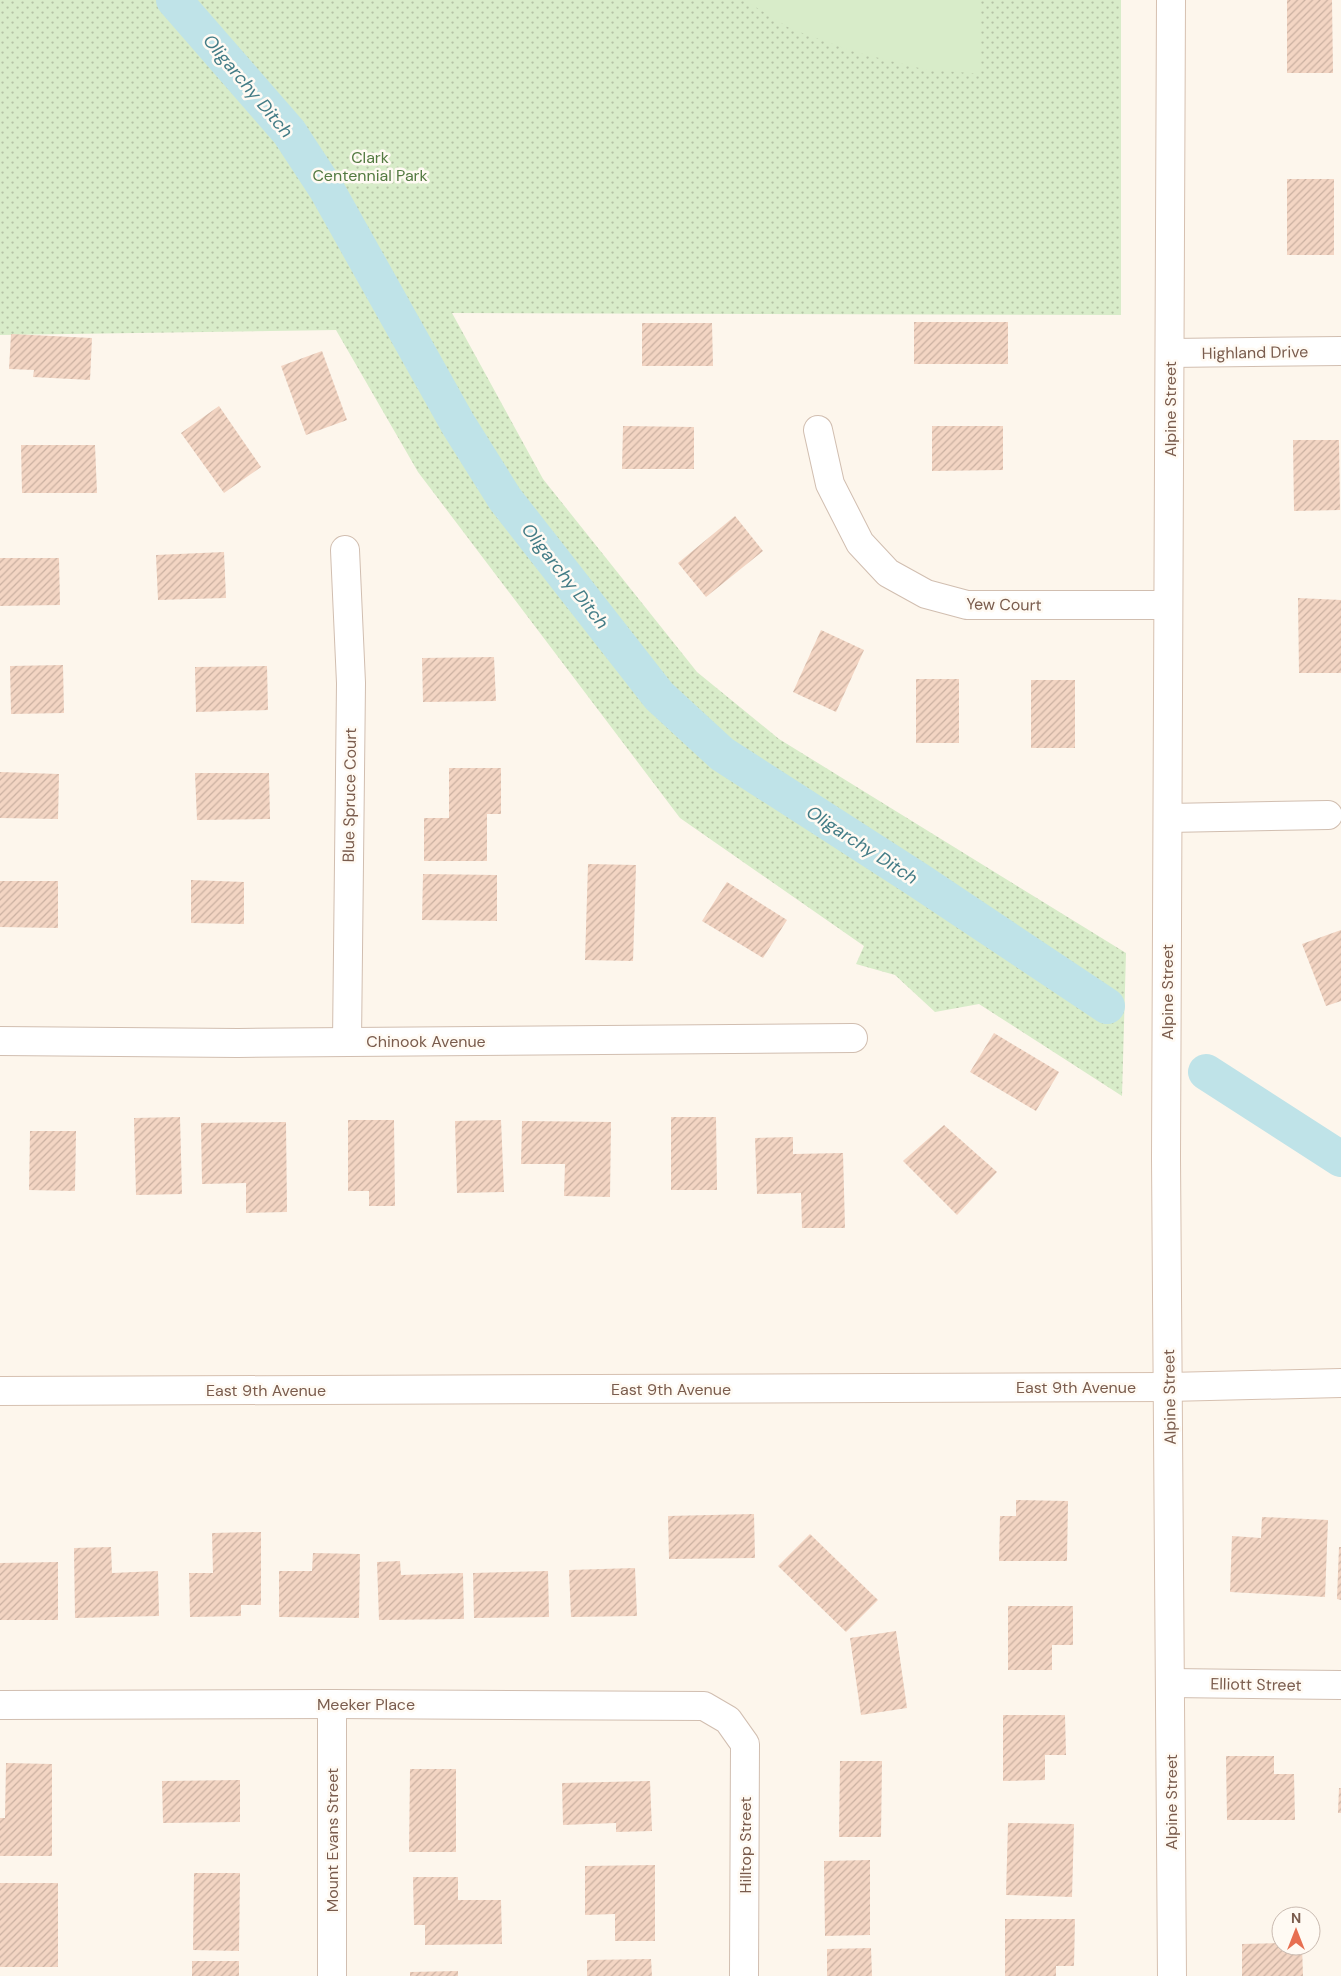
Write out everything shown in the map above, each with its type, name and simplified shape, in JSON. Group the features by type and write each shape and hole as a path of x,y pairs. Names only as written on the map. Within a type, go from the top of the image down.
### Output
{"street":[{"name":"Alpine Street","path":"1171,0 1166,1158 1172,1976"},
{"name":"Highland Drive","path":"1170,353 1341,351"},
{"name":"Yew Court","path":"818,430 830,484 860,543 888,573 926,594 967,605 1168,605"},
{"name":"Blue Spruce Court","path":"345,550 351,683 347,1041"},
{"path":"1168,818 1328,815"},
{"name":"Chinook Avenue","path":"0,1041 238,1043 853,1038"},
{"name":"East 9th Avenue","path":"0,1391 1168,1386 1341,1383"},
{"name":"Elliott Street","path":"1171,1683 1341,1685"},
{"name":"Mount Evans Street","path":"332,1704 332,1976"},
{"name":"Meeker Place","path":"0,1705 704,1706 728,1720"},
{"name":"Hilltop Street","path":"728,1720 745,1744 744,1976"}],"green space":[{"name":"Clark Centennial Park","path":"0,0 1121,0 1121,315 452,313 543,479 697,672 779,739 1126,953 1122,1096 979,1004 935,1012 895,975 856,964 864,946 680,818 418,472 336,330 0,335"},
{"path":"744,0 981,0 981,74 923,69 855,52 791,29"}],"building":[{"path":"1287,0 1332,0 1333,73 1287,73"},
{"path":"1287,179 1334,179 1334,255 1287,255"},
{"path":"914,322 1008,322 1008,364 914,364"},
{"path":"642,323 712,323 713,366 642,366"},
{"path":"11,334 92,338 90,380 33,377 34,370 9,369"},
{"path":"322,351 347,420 306,435 281,366"},
{"path":"219,406 261,467 224,493 181,433"},
{"path":"623,426 694,427 694,469 622,469"},
{"path":"932,426 1003,426 1003,470 932,471"},
{"path":"1293,440 1339,440 1340,510 1294,511"},
{"path":"21,445 95,445 97,493 22,493"},
{"path":"735,516 763,551 706,597 678,563"},
{"path":"224,552 226,598 158,600 156,555"},
{"path":"0,558 59,558 60,605 0,606"},
{"path":"1298,598 1341,600 1341,673 1299,673"},
{"path":"821,630 864,650 836,712 793,692"},
{"path":"494,657 496,701 423,702 422,658"},
{"path":"63,665 64,713 11,714 10,666"},
{"path":"267,666 268,710 196,712 195,667"},
{"path":"916,679 959,679 959,743 916,743"},
{"path":"1031,680 1075,680 1075,748 1031,748"},
{"path":"449,768 501,768 501,814 487,814 487,861 424,861 424,818 449,818"},
{"path":"0,772 59,774 58,819 0,818"},
{"path":"195,773 269,773 270,819 197,820"},
{"path":"588,864 636,865 633,961 585,960"},
{"path":"423,874 497,875 497,921 422,920"},
{"path":"191,880 244,882 244,924 191,923"},
{"path":"0,881 58,881 58,928 0,927"},
{"path":"727,882 787,920 763,958 702,921"},
{"path":"1341,930 1341,1001 1326,1006 1302,944"},
{"path":"994,1033 1059,1072 1036,1111 970,1072"},
{"path":"180,1117 182,1194 136,1195 134,1118"},
{"path":"671,1117 716,1117 717,1190 671,1190"},
{"path":"348,1120 394,1120 395,1206 369,1206 369,1191 348,1191"},
{"path":"501,1120 504,1192 457,1193 455,1121"},
{"path":"522,1121 611,1122 610,1197 564,1196 565,1164 521,1164"},
{"path":"286,1122 287,1212 246,1213 246,1183 202,1184 201,1123"},
{"path":"944,1125 997,1172 957,1215 903,1161"},
{"path":"30,1131 76,1131 75,1191 29,1190"},
{"path":"793,1137 793,1154 843,1153 845,1228 802,1228 801,1193 757,1194 755,1138"},
{"path":"1016,1500 1068,1501 1067,1561 999,1561 1000,1516 1016,1516"},
{"path":"754,1514 755,1558 669,1559 668,1516"},
{"path":"1262,1517 1328,1520 1325,1597 1230,1592 1232,1536 1261,1538"},
{"path":"261,1532 261,1605 241,1605 241,1616 190,1617 189,1573 213,1573 212,1533"},
{"path":"810,1534 878,1600 846,1632 778,1566"},
{"path":"111,1547 112,1573 158,1571 159,1616 75,1618 74,1548"},
{"path":"1339,1547 1341,1547 1341,1600 1337,1599"},
{"path":"313,1553 360,1554 359,1618 279,1617 279,1571 312,1571"},
{"path":"400,1561 401,1575 463,1573 464,1619 379,1620 377,1562"},
{"path":"58,1562 58,1620 0,1620 0,1563"},
{"path":"635,1568 637,1616 571,1617 569,1570"},
{"path":"548,1571 549,1617 474,1618 473,1573"},
{"path":"1008,1606 1073,1606 1073,1645 1052,1645 1052,1670 1008,1670"},
{"path":"896,1631 907,1708 861,1715 850,1638"},
{"path":"1003,1715 1065,1715 1066,1755 1045,1755 1045,1780 1003,1781"},
{"path":"1226,1756 1274,1756 1274,1774 1294,1774 1295,1820 1227,1820"},
{"path":"840,1761 882,1761 881,1837 839,1837"},
{"path":"6,1763 52,1764 52,1856 0,1856 0,1818 5,1818"},
{"path":"410,1769 456,1769 456,1852 409,1852"},
{"path":"240,1780 240,1822 163,1823 162,1781"},
{"path":"650,1781 652,1831 616,1832 616,1823 563,1825 562,1783"},
{"path":"1339,1788 1341,1788 1341,1813 1338,1813"},
{"path":"1008,1823 1074,1824 1072,1897 1006,1895"},
{"path":"870,1860 870,1935 825,1936 824,1861"},
{"path":"655,1865 655,1941 615,1941 615,1914 585,1915 585,1866"},
{"path":"194,1873 240,1873 239,1951 193,1950"},
{"path":"413,1877 458,1877 458,1900 501,1900 502,1944 425,1945 425,1925 414,1925"},
{"path":"0,1883 58,1883 58,1967 0,1967"},
{"path":"1005,1919 1075,1919 1074,1966 1056,1966 1056,1976 1005,1976"},
{"path":"1271,1943 1271,1956 1302,1956 1303,1976 1242,1976 1242,1944"},
{"path":"871,1948 872,1976 827,1976 827,1949"},
{"path":"651,1959 652,1976 587,1976 587,1960"},
{"path":"192,1961 239,1961 239,1976 192,1976"},
{"path":"458,1971 458,1976 410,1976 410,1972"}],"waterway":[{"name":"Oligarchy Ditch","path":"174,0 289,132 327,190 458,424 505,499 659,696 722,754 918,880 1107,1006"},
{"name":"Oligarchy Ditch","path":"1206,1072 1341,1159"}]}
